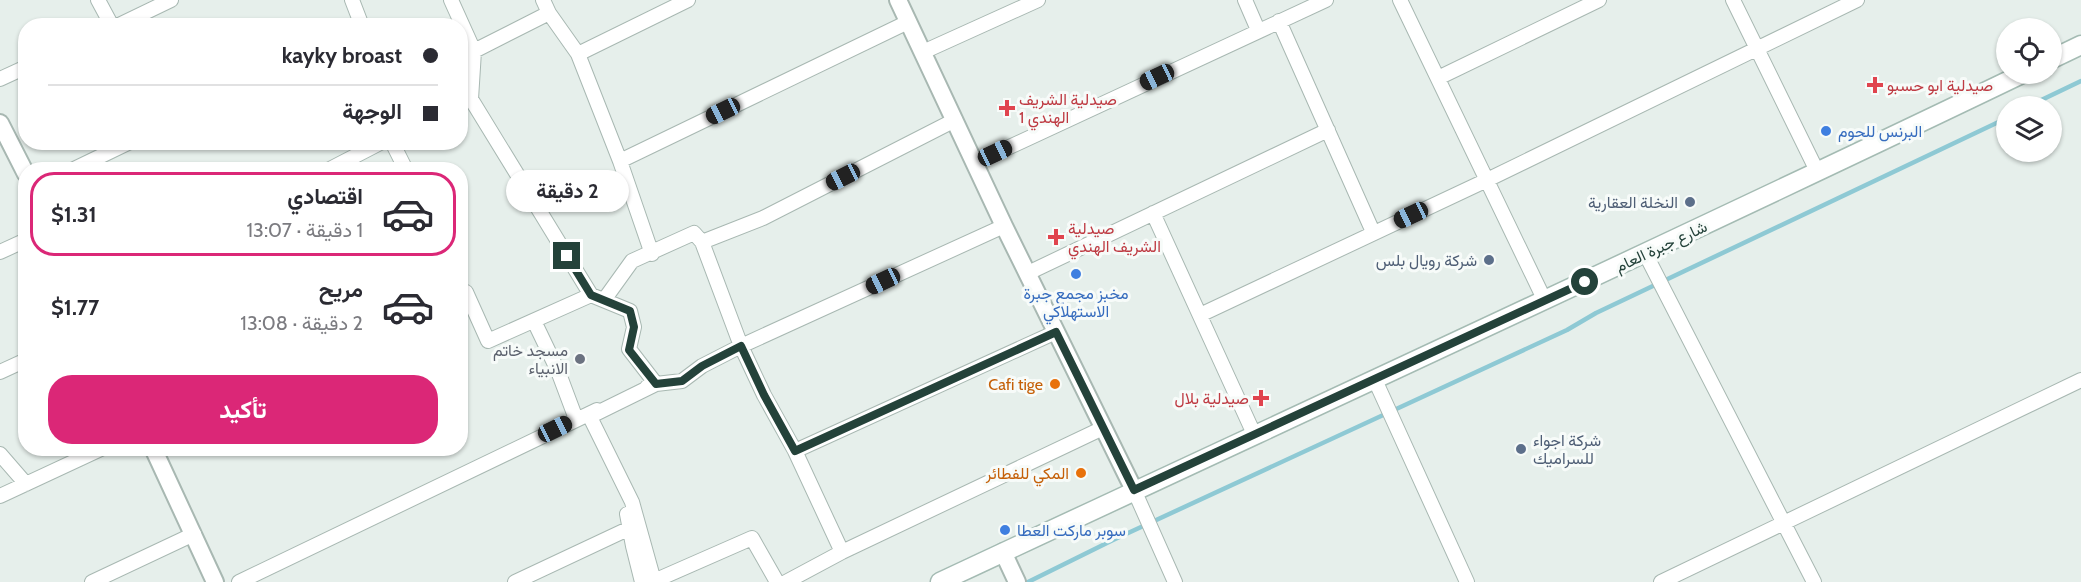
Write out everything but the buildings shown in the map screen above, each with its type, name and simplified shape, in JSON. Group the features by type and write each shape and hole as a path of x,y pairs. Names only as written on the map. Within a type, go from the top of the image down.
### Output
{"main road":[{"path":"2062,54 2081,45"},
{"name":"شارع جبرة العام","path":"940,582 1254,434 1545,301 2001,84"}],"street":[{"path":"98,0 108,18"},
{"path":"134,18 171,0"},
{"path":"352,0 359,18"},
{"path":"451,0 459,18"},
{"path":"543,0 549,14 578,54 620,161 652,254"},
{"path":"578,54 688,0"},
{"path":"898,0 1176,582"},
{"path":"923,52 1038,0"},
{"path":"1245,0 1258,30"},
{"path":"975,163 1326,0"},
{"path":"1401,0 1545,301"},
{"path":"1438,78 1599,0"},
{"path":"1733,0 1817,171"},
{"path":"1200,315 1487,180 1857,0"},
{"path":"474,51 549,14"},
{"path":"1279,21 1373,232"},
{"path":"620,161 908,22"},
{"path":"468,38 474,51 468,89"},
{"path":"0,79 18,71"},
{"path":"468,105 597,298 630,311 634,327 629,350 656,384"},
{"path":"702,242 763,219 956,120"},
{"path":"1,126 20,162"},
{"path":"1028,273 1328,130"},
{"path":"89,162 113,150"},
{"path":"343,162 367,150"},
{"path":"1153,213 1254,434"},
{"path":"238,582 581,417 656,384 682,381 702,366 741,346 1004,226"},
{"path":"468,301 488,341 597,298 632,261 652,254 694,233 702,242 741,346 764,395 795,451 842,552"},
{"path":"0,252 18,244"},
{"path":"1645,253 1814,582"},
{"path":"534,321 581,417 627,501 630,528 642,582"},
{"path":"795,451 1056,332"},
{"path":"0,372 18,364"},
{"path":"1375,380 1467,582"},
{"path":"1661,582 2081,381"},
{"path":"656,384 595,414 591,419 627,501 654,581 752,538"},
{"path":"786,582 842,552 1103,428"},
{"path":"0,453 27,484"},
{"path":"0,496 86,456"},
{"path":"157,456 215,582"},
{"path":"515,582 630,528"},
{"path":"92,582 194,534"},
{"path":"656,582 752,538"},
{"path":"752,538 777,582"},
{"path":"1003,552 1017,582"}],"waterway":[{"path":"2050,96 2081,81"},
{"path":"1028,582 1113,540 1567,330 1596,313 1996,123"}],"place":[{"name":"صيدلية ابو حسبو","path":"1875,85"},
{"name":"صيدلية الشريف الهندي 1","path":"1007,108"},
{"name":"البرنس للحوم","path":"1826,131"},
{"name":"النخلة العقارية","path":"1690,202"},
{"name":"صيدلية الشريف الهندي","path":"1056,237"},
{"name":"شركة رويال بلس","path":"1489,260"},
{"name":"مخبز مجمع جبرة الاستهلاكي","path":"1076,274"},
{"name":"مسجد خاتم الانبياء","path":"580,359"},
{"name":"Cafi tige","path":"1055,384"},
{"name":"صيدلية بلال","path":"1261,398"},
{"name":"شركة اجواء للسراميك","path":"1521,449"},
{"name":"المكي للفطائر","path":"1081,473"},
{"name":"سوبر ماركت العطا","path":"1005,530"}],"route":[{"path":"567,256 591,295 630,311 634,327 629,350 656,384 682,381 702,366 741,346 764,395 795,451 1056,332 1134,490 1585,282"}]}
